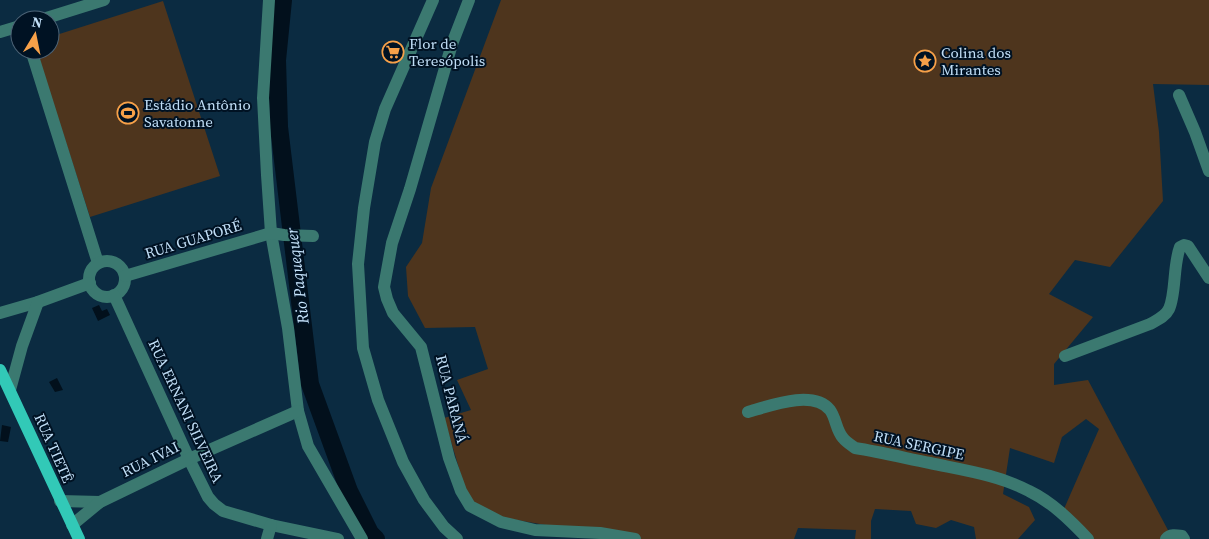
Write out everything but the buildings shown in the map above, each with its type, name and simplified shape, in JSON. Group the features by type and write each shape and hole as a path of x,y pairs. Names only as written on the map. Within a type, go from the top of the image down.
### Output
{"main road":[{"name":"RUA TIETÊ","path":"0,370 5,390 79,539"}],"street":[{"path":"60,14 104,0"},
{"path":"269,0 263,98 271,233 288,328 298,411 308,446 362,539"},
{"path":"433,0 385,109 375,142 364,208 358,264 363,348 378,400 403,462 424,500 444,527 457,539"},
{"name":"RUA PARANÁ","path":"469,0 452,44 410,189 392,243 384,287 387,299 393,313 421,347 449,458 460,492 470,506 501,522 534,530 600,533 634,539"},
{"path":"34,60 98,264"},
{"path":"1179,95 1209,171"},
{"path":"271,233 313,236"},
{"name":"RUA GUAPORÉ","path":"125,276 271,233"},
{"path":"1065,356 1150,324 1162,317 1169,309 1176,258 1180,247 1188,246 1209,278"},
{"path":"106,261 115,262 122,268 125,276 123,287 114,295 103,296 93,289 90,283 92,269 106,261"},
{"path":"0,313 38,302 90,283"},
{"name":"RUA ERNANI SILVEIRA","path":"114,295 189,459 208,497 214,504 223,511 271,525 338,539"},
{"path":"5,390 38,302"},
{"name":"RUA SERGIPE","path":"748,412 797,400 810,400 824,405 830,411 843,438 855,448 953,468 1031,491 1071,520 1088,539"},
{"name":"RUA IVAI","path":"72,525 100,502 189,459 298,411"},
{"name":"RUA IVAI","path":"60,501 100,502"},
{"path":"267,539 271,525"},
{"path":"1166,539 1168,536 1176,534 1184,539"}],"shaded area":[{"path":"501,0 1209,0 1209,85 1153,84 1159,132 1163,201 1110,267 1075,260 1049,294 1093,317 1054,364 1054,385 1088,380 1169,532 1166,539 1082,539 1060,518 1099,429 1086,419 1062,437 1054,463 1010,448 1003,494 1029,507 1035,520 1018,539 976,539 974,527 951,520 936,528 916,524 911,511 875,509 871,521 871,539 855,539 856,530 798,528 794,539 627,539 505,518 483,511 467,495 444,418 471,410 457,380 488,369 475,327 425,328 408,296 406,267 422,243 431,188"},
{"name":"Estádio Antônio Savatonne","path":"163,1 220,176 90,217 39,60 60,60 60,34"}],"water":[{"path":"99,305 102,311 107,309 110,315 98,321 92,308"},
{"path":"57,378 63,390 55,392 49,382"},
{"path":"2,425 11,427 8,442 0,441"}],"waterway":[{"name":"Rio Paquequer","path":"283,0 277,60 279,127 310,384 349,491 370,533 376,539"}],"place":[{"name":"Flor de Teresópolis","path":"393,52"},
{"name":"Colina dos Mirantes","path":"925,61"},
{"name":"Estádio Antônio Savatonne","path":"128,113"}]}
